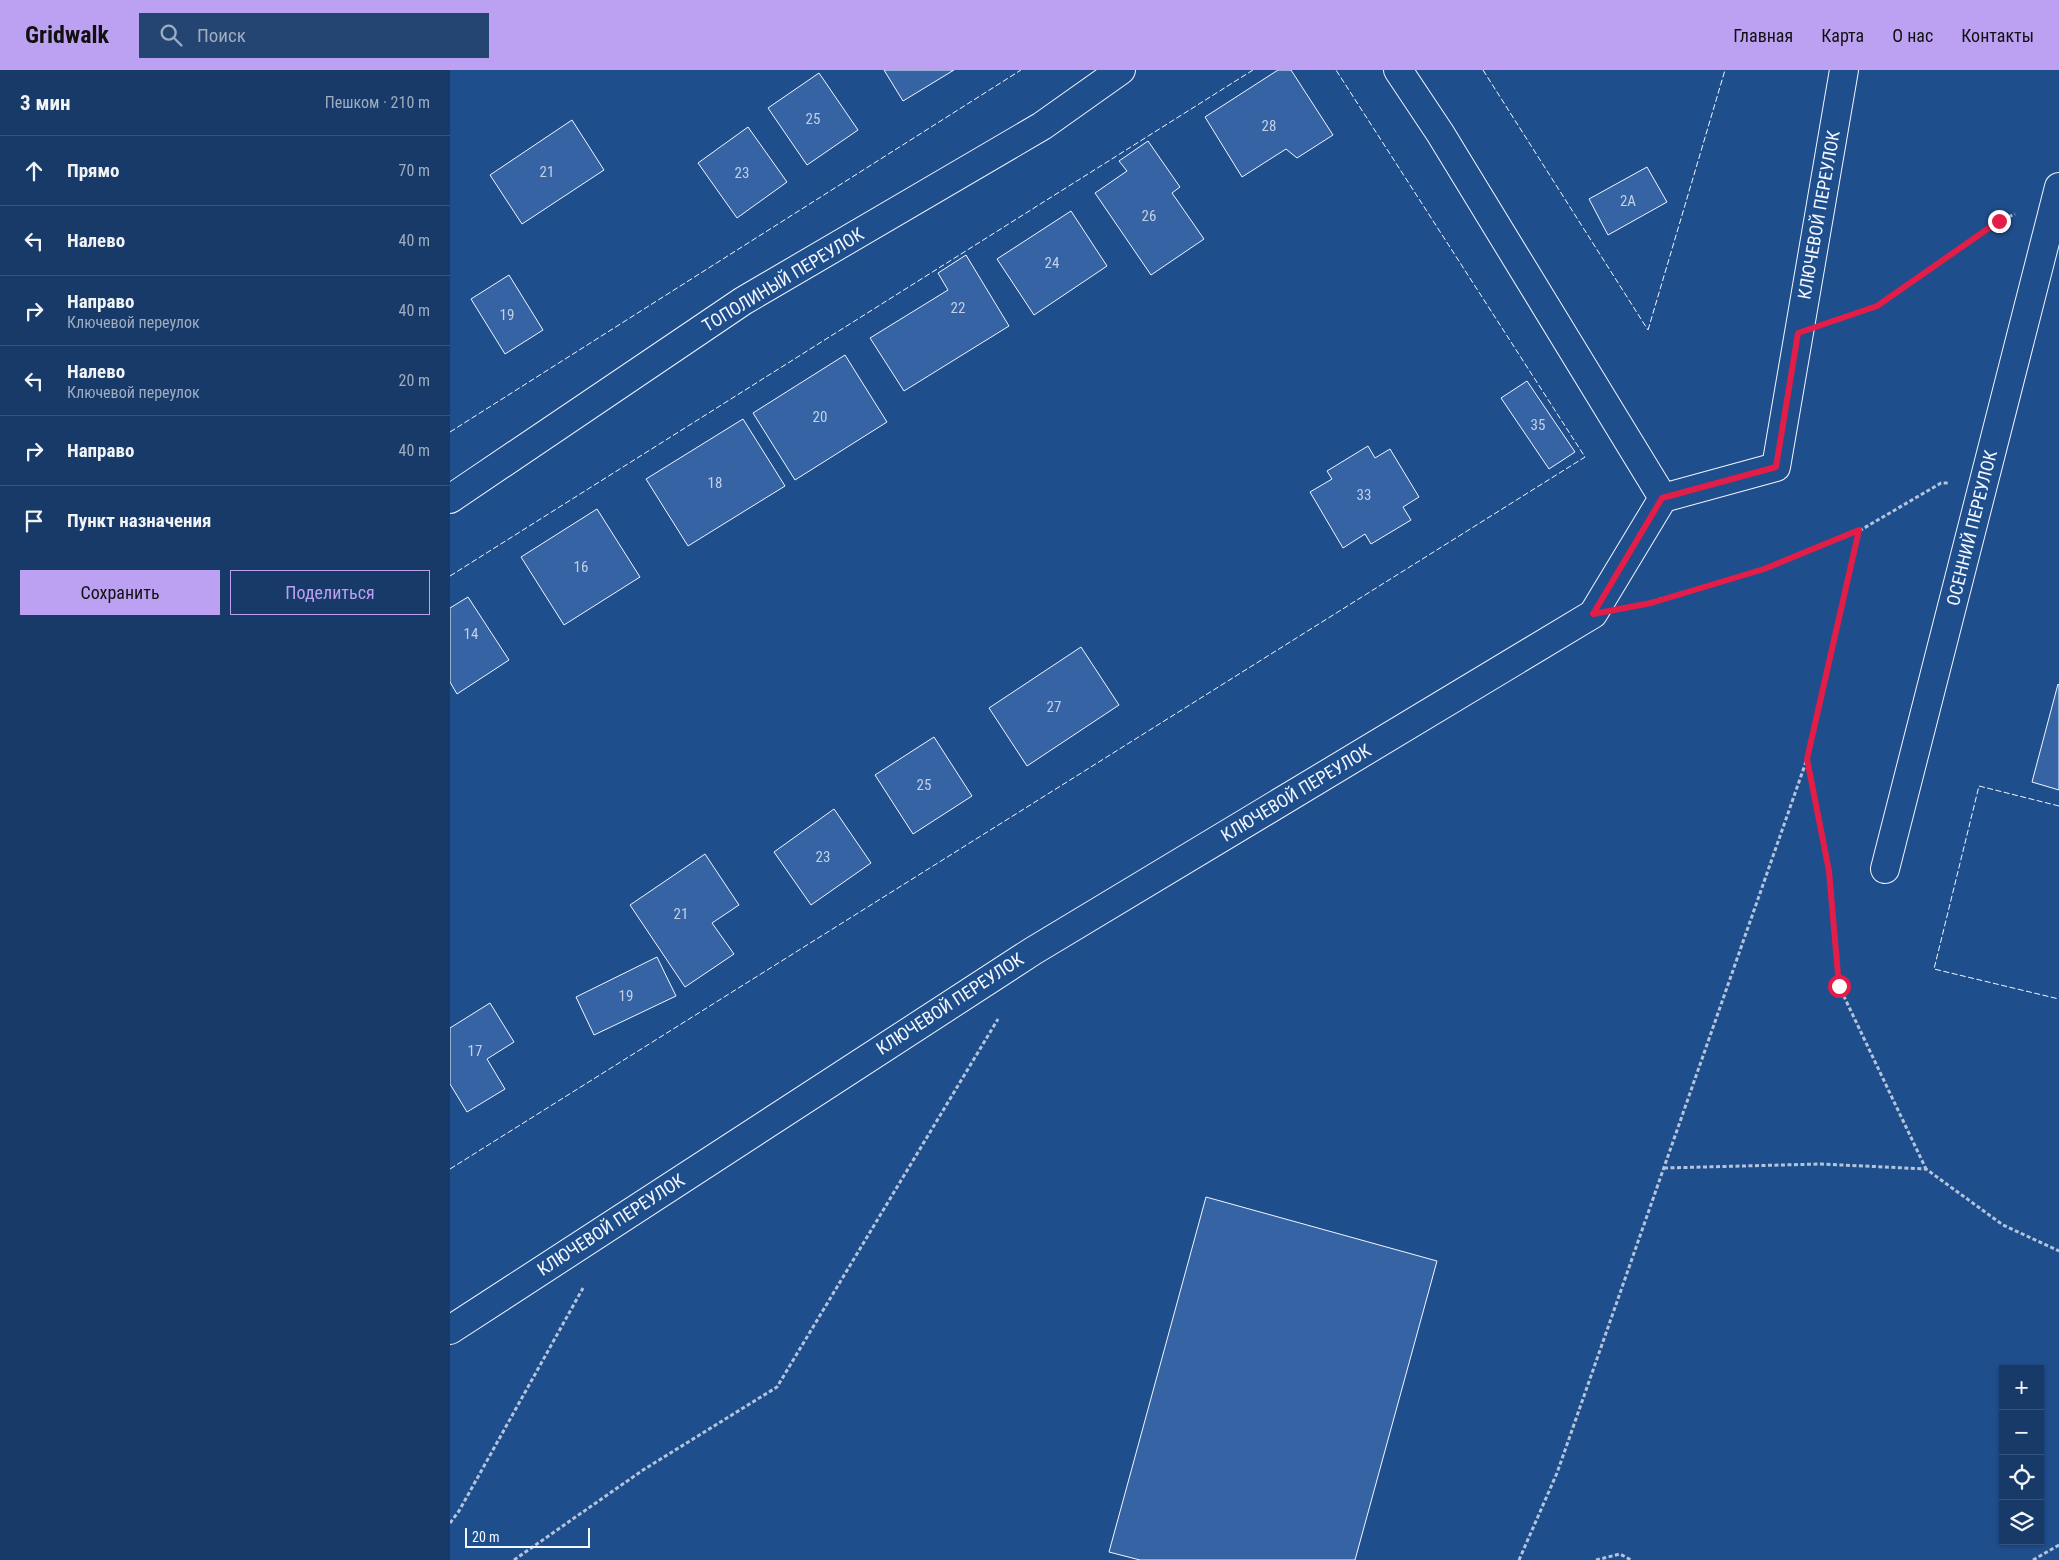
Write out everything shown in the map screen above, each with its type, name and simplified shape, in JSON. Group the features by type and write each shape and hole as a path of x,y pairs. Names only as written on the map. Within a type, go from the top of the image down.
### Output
{"street":[{"name":"ТОПОЛИНЫЙ ПЕРЕУЛОК","path":"450,499 744,301 1042,126 1121,70"},
{"path":"1398,70 1440,133 1662,498"},
{"name":"КЛЮЧЕВОЙ ПЕРЕУЛОК","path":"450,1330 1033,950 1593,614 1662,498 1776,467 1844,70"},
{"name":"ОСЕННИЙ ПЕРЕУЛОК","path":"1885,869 2058,191"}],"path":[{"path":"1798,333 1877,306 1999,221 2058,191"},
{"path":"1593,614 1651,603 1764,569 1859,530 1941,483 1983,483"},
{"path":"1519,1560 1557,1473 1807,759 1859,530"},
{"path":"1807,759 1829,871 1839,986 1926,1169 2003,1225 2059,1251"},
{"path":"514,1560 643,1470 776,1387 1000,1015"},
{"path":"1664,1168 1821,1164 1926,1169"},
{"path":"450,1523 459,1511 588,1280"},
{"path":"2033,1560 2059,1545"},
{"path":"1596,1560 1620,1554 1631,1560"}],"building":[{"path":"884,70 954,70 903,101"},
{"path":"1278,70 1291,70 1333,135 1297,158 1286,149 1242,177 1205,117"},
{"path":"819,73 858,130 807,165 768,108"},
{"path":"572,120 604,170 522,224 490,175"},
{"path":"748,127 787,182 737,218 698,163"},
{"path":"1148,141 1180,187 1172,193 1204,239 1151,275 1095,193 1127,171 1119,161"},
{"path":"1647,167 1667,202 1608,235 1589,199"},
{"path":"1071,211 1107,266 1034,315 997,259"},
{"path":"966,255 1009,326 904,391 870,338 948,290 938,273"},
{"path":"509,275 543,330 505,354 471,299"},
{"path":"845,355 887,422 795,480 753,413"},
{"path":"1527,381 1575,452 1549,469 1501,398"},
{"path":"743,419 785,486 688,546 646,479"},
{"path":"1368,446 1375,458 1390,449 1419,497 1403,507 1411,520 1371,544 1365,534 1343,548 1310,492 1332,479 1327,471"},
{"path":"597,509 640,577 564,625 521,557"},
{"path":"468,597 509,660 457,694 450,682 450,608"},
{"path":"1081,647 1119,705 1027,766 989,708"},
{"path":"2059,685 2059,790 2032,782"},
{"path":"934,737 972,796 913,834 875,775"},
{"path":"834,809 871,863 811,905 774,852"},
{"path":"705,854 739,905 712,923 734,954 685,987 630,905"},
{"path":"657,957 676,996 594,1035 576,997"},
{"path":"490,1003 514,1042 487,1059 505,1089 467,1112 450,1084 450,1028"},
{"path":"1206,1197 1437,1261 1355,1560 1140,1560 1109,1552"}],"fence":[{"path":"450,432 1021,70"},
{"path":"450,576 1253,70"},
{"path":"450,1169 1585,457 1336,70"},
{"path":"1483,70 1648,330"},
{"path":"1648,330 1725,70"},
{"path":"2059,806 1979,786 1934,969 2059,999"}],"route":[{"path":"1839,986 1829,871 1807,759 1859,530 1764,569 1651,603 1593,614 1662,498 1776,467 1798,333 1877,306 1999,221"}]}
